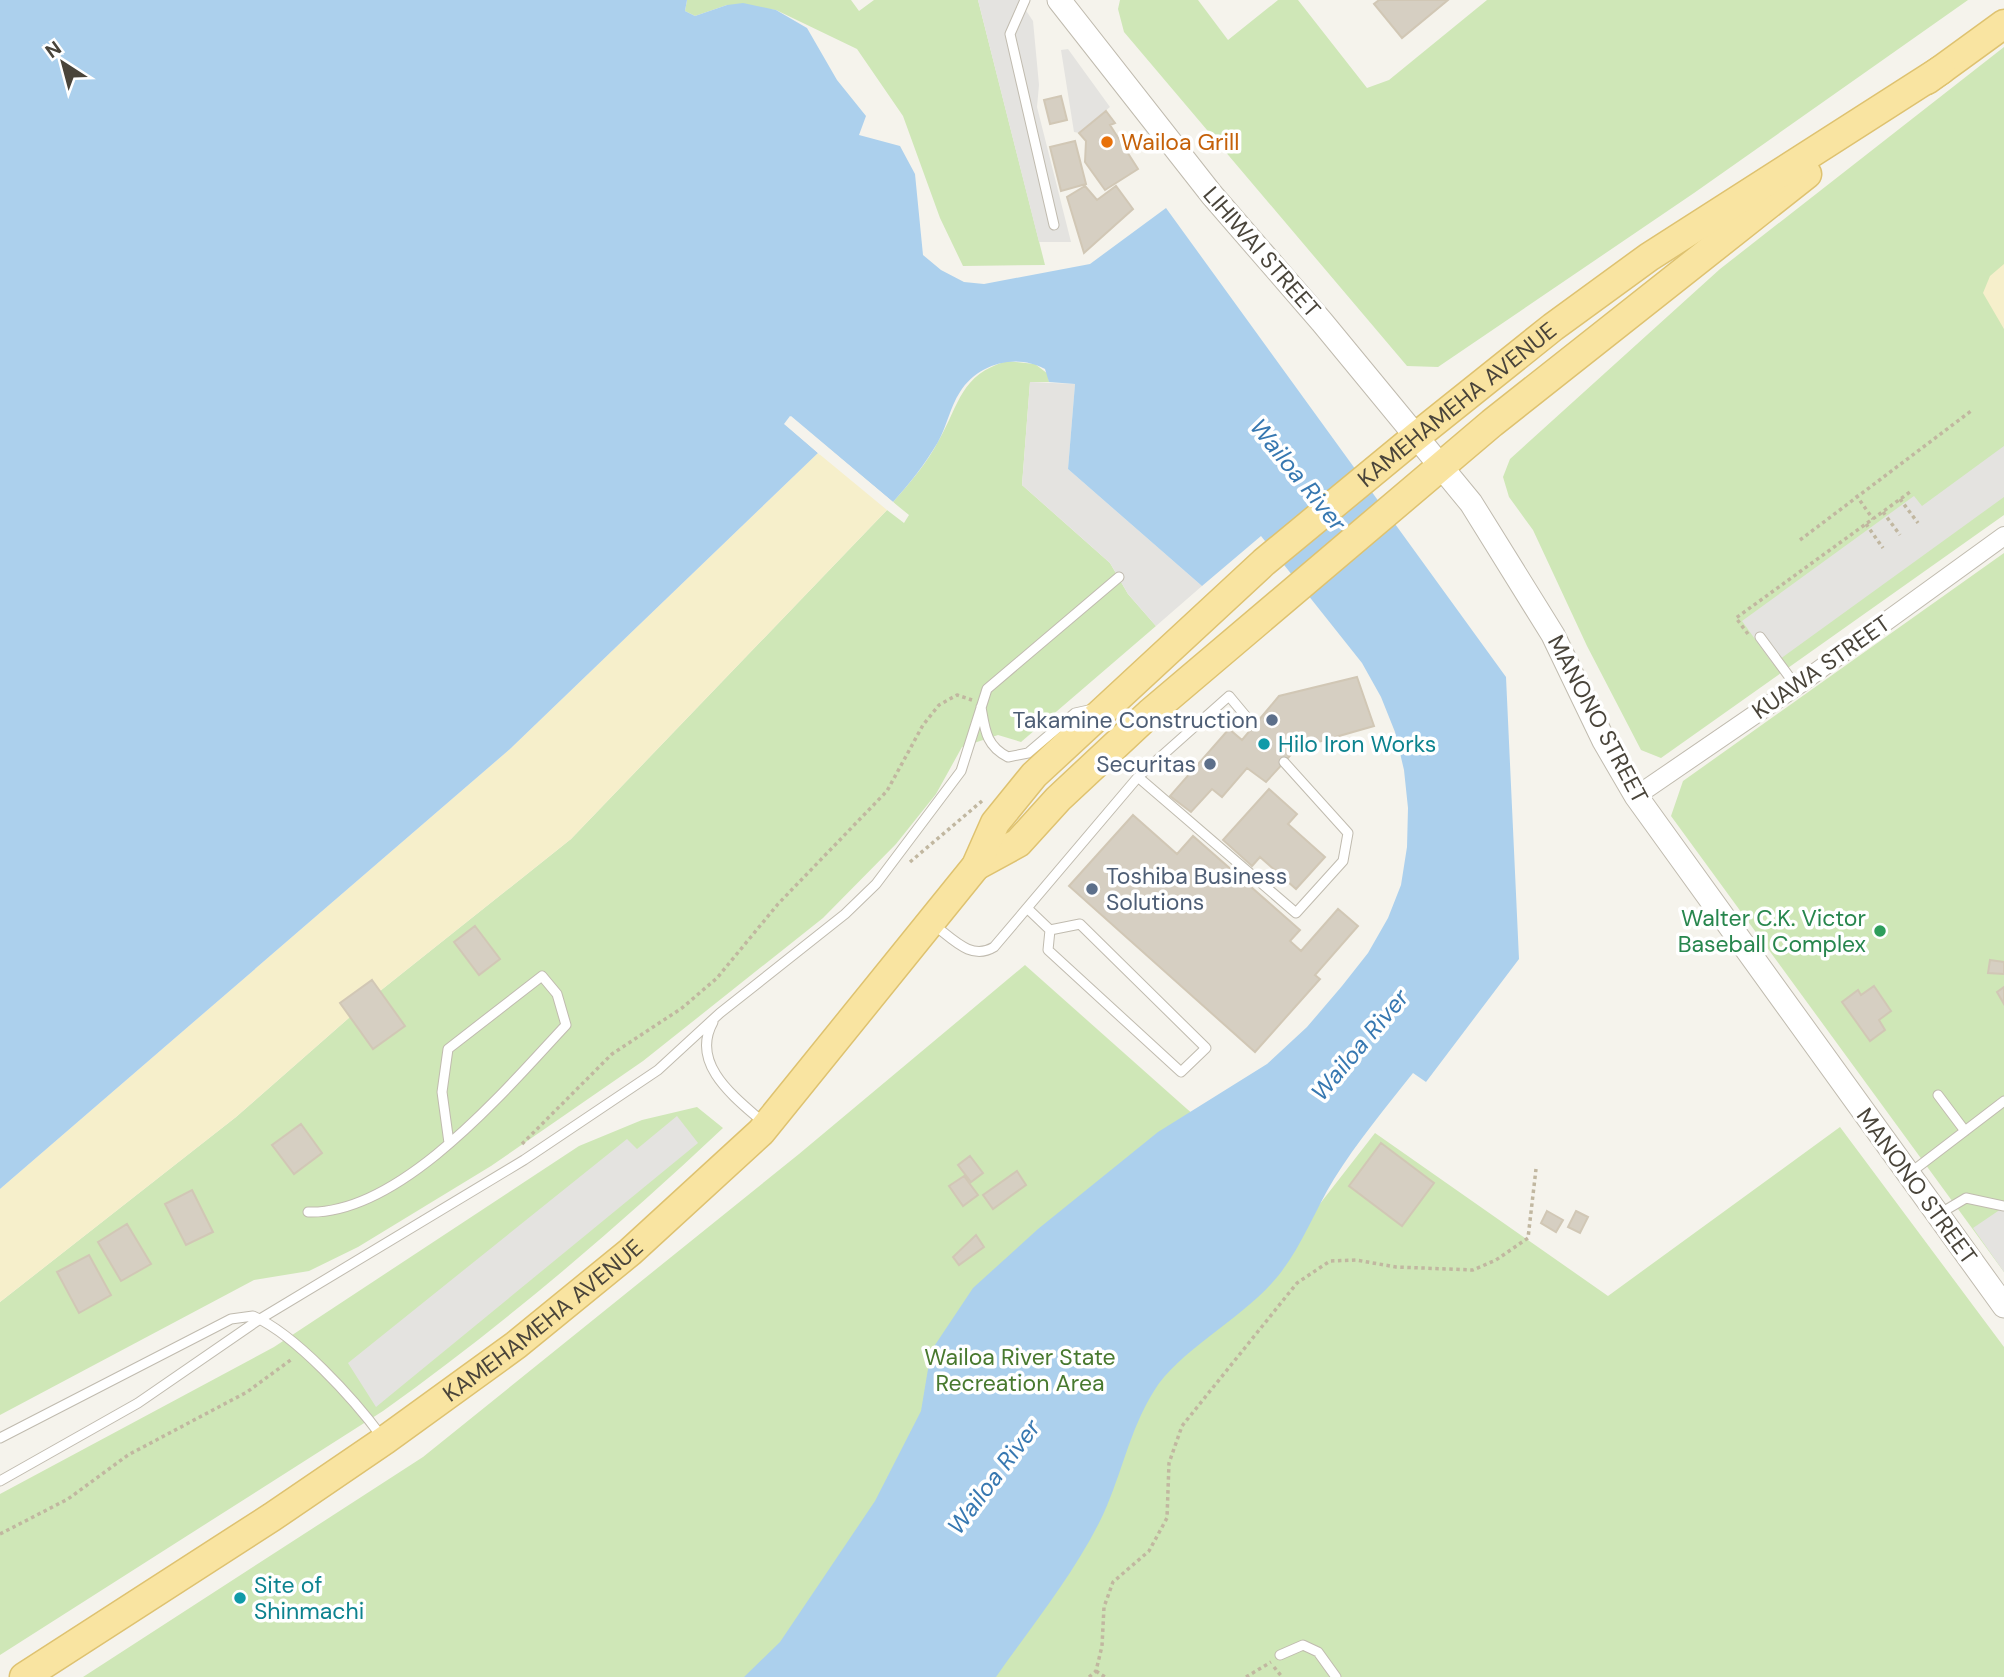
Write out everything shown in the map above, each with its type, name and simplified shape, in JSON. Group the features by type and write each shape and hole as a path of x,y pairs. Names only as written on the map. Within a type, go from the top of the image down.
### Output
{"main road":[{"name":"KAMEHAMEHA AVENUE","path":"975,866 1018,843 1058,799 1150,713 1443,466 1648,299 1941,70 2004,24"},
{"name":"KAMEHAMEHA AVENUE","path":"24,1677 261,1524 384,1440 516,1345 630,1252 723,1169 765,1125 975,866 995,823 1015,797 1264,562 1553,327 1649,257 1941,70"}],"street":[{"name":"LIHIWAI STREET","path":"1059,0 1212,195 1418,435"},
{"name":"MANONO STREET","path":"1418,435 1472,503 1527,591 1636,796 2004,1306"},
{"name":"KUAWA STREET","path":"1636,796 1796,687 2004,536"}],"lane":[{"path":"1025,0 1021,3 1010,34 1054,225"},
{"path":"0,1481 138,1403 260,1319 524,1160 634,1089 720,1013 845,914 876,884 961,771 987,689 1119,577"},
{"path":"1755,637 1796,687"},
{"path":"930,922 969,951 977,954 994,947 1138,777 1229,696 1254,726"},
{"path":"981,703 986,736 995,750 1007,757 1028,753 1075,713 1111,704"},
{"path":"1138,777 1296,913 1343,861 1348,833 1284,762"},
{"path":"1027,908 1050,930"},
{"path":"1080,924 1206,1048 1181,1072 1048,950 1050,930 1080,924"},
{"path":"308,1212 332,1213 402,1180 449,1143 471,1125 566,1025 557,994 542,976 448,1049 442,1092 449,1143"},
{"path":"720,1013 707,1036 710,1063 721,1083 765,1125"},
{"path":"1938,1095 1965,1131"},
{"path":"1908,1174 2004,1101"},
{"path":"1938,1214 1966,1198 2004,1206"},
{"path":"0,1438 231,1318 253,1316 302,1352 348,1395 384,1440"},
{"path":"1280,1655 1303,1645 1318,1652 1336,1677"}],"path":[{"path":"1800,540 1856,495 1971,411"},
{"path":"1755,637 1736,618 1910,492"},
{"path":"1856,495 1873,519"},
{"path":"1900,499 1918,523"},
{"path":"1883,512 1900,535"},
{"path":"1866,524 1883,548"},
{"path":"524,1160 517,1148 583,1079 612,1054 682,1007 717,978 778,904 887,791 908,749 939,705 957,695 981,703"},
{"path":"907,865 985,798"},
{"path":"1089,1677 1096,1671 1102,1646 1104,1606 1113,1582 1149,1551 1167,1518 1168,1464 1182,1426 1297,1283 1330,1261 1356,1260 1396,1267 1472,1270 1496,1260 1528,1238 1536,1169"},
{"path":"0,1534 68,1499 128,1455 247,1392 302,1352"},
{"path":"1246,1677 1270,1663"},
{"path":"1096,1671 1105,1677"}],"green space":[{"path":"687,0 851,0 859,11 874,0 978,0 1045,265 963,266 940,218 903,116 857,49 776,10 727,5 695,16 685,11"},
{"path":"1120,0 1198,0 1228,40 1278,0 1298,0 1367,88 1389,80 1487,0 1968,0 1694,193 1438,367 1407,366 1124,32 1118,9"},
{"path":"2004,47 2004,515 1661,758 1641,750 1587,646 1533,530 1509,497 1503,477 1510,459 1720,269"},
{"path":"1007,361 1035,364 1048,374 1049,382 1030,382 1022,485 1110,563 1128,594 1156,626 1021,742 998,735 962,747 936,794 896,844 823,918 643,1061 491,1166 358,1247 309,1271 254,1280 0,1415 0,1302 236,1117 375,995 571,839 887,510 904,523 909,515 893,502 929,457 970,382 991,367"},
{"name":"Walter C.K. Victor Baseball Complex","path":"2004,553 2004,1272 1671,816 1683,781"},
{"name":"Wailoa River State Recreation Area","path":"1025,965 1187,1109 1312,1214 1375,1133 1608,1296 1840,1127 2004,1347 2004,1677 83,1677 423,1457 799,1154"},
{"path":"697,1107 723,1128 600,1240 515,1311 383,1411 0,1655 0,1494 274,1347 579,1146 642,1120"}],"sand":[{"path":"2004,264 2004,329 1983,293 1990,276"},
{"path":"818,453 887,510 571,839 375,995 236,1117 0,1302 0,1189 510,749"}],"shaded area":[{"path":"978,0 1019,0 1033,21 1039,85 1037,107 1071,242 1039,242"},
{"path":"1068,49 1110,107 1079,133 1074,132 1061,50"},
{"path":"1030,382 1075,384 1068,469 1202,586 1156,626 1128,594 1110,563 1022,485"},
{"path":"2004,446 2004,497 1773,664 1742,621 1914,496 1922,506"},
{"path":"677,1116 698,1143 376,1407 348,1363 627,1139 637,1149"},
{"path":"2004,1207 2004,1272 1973,1228"}],"water":[{"name":"Wailoa River","path":"0,0 687,0 685,11 695,16 727,5 743,3 776,10 807,28 837,80 866,116 859,135 900,146 915,174 923,255 941,270 964,282 984,284 1090,264 1166,208 1506,677 1519,959 1426,1082 1413,1073 1372,1125 1334,1179 1294,1253 1278,1276 1248,1306 1179,1362 1154,1391 1138,1423 1107,1507 1088,1543 996,1677 744,1677 780,1642 875,1501 921,1411 931,1351 973,1288 1038,1229 1158,1132 1267,1064 1307,1027 1368,953 1388,918 1401,885 1407,847 1408,808 1404,770 1395,732 1381,697 1362,663 1261,536 1202,586 1068,469 1075,384 1049,382 1045,369 1033,364 1010,362 987,368 977,374 960,392 928,458 893,502 791,416 785,424 818,453 510,749 0,1189"}],"pier":[{"path":"790,416 896,505 891,505 791,421 789,423 820,451 820,455 784,424"}],"building":[{"path":"1379,0 1448,0 1402,38 1374,4"},
{"path":"1061,96 1067,120 1050,124 1044,100"},
{"path":"1106,111 1115,123 1110,125 1138,169 1105,190 1085,162 1086,141 1079,133"},
{"path":"1075,141 1086,184 1061,191 1050,147"},
{"path":"1085,186 1097,200 1116,186 1133,209 1084,253 1067,197"},
{"name":"Hilo Iron Works","path":"1357,677 1374,726 1297,748 1266,782 1247,768 1222,797 1212,789 1191,812 1170,796 1229,729 1242,740 1279,696"},
{"path":"1269,789 1297,814 1288,824 1325,857 1296,889 1260,857 1252,866 1223,840"},
{"path":"1133,815 1177,854 1193,836 1300,930 1290,941 1301,951 1338,909 1358,926 1315,975 1320,979 1255,1052 1069,886"},
{"path":"475,926 500,959 479,975 454,942"},
{"path":"1990,960 2004,962 2004,974 1988,973"},
{"path":"372,980 405,1026 373,1049 340,1003"},
{"path":"1874,986 1891,1011 1879,1020 1885,1030 1870,1041 1842,1002 1858,990 1861,995"},
{"path":"2004,987 2004,1004 1997,992"},
{"path":"301,1124 322,1153 294,1174 272,1145"},
{"path":"1381,1143 1434,1183 1402,1226 1349,1186"},
{"path":"970,1156 983,1173 971,1182 958,1165"},
{"path":"1017,1171 1026,1185 993,1209 983,1195"},
{"path":"964,1176 978,1195 963,1206 949,1186"},
{"path":"192,1190 213,1232 186,1245 165,1204"},
{"path":"1547,1211 1563,1220 1556,1232 1541,1223"},
{"path":"1576,1211 1588,1217 1580,1233 1568,1227"},
{"path":"127,1224 151,1264 121,1281 98,1242"},
{"path":"976,1235 984,1247 959,1265 953,1257"},
{"path":"89,1255 111,1295 79,1313 57,1272"}],"place":[{"name":"Wailoa Grill","path":"1107,142"},
{"name":"Takamine Construction","path":"1272,720"},
{"name":"Hilo Iron Works","path":"1264,744"},
{"name":"Securitas","path":"1210,764"},
{"name":"Toshiba Business Solutions","path":"1092,889"},
{"name":"Walter C.K. Victor Baseball Complex","path":"1880,931"},
{"name":"Site of Shinmachi","path":"240,1598"}]}
